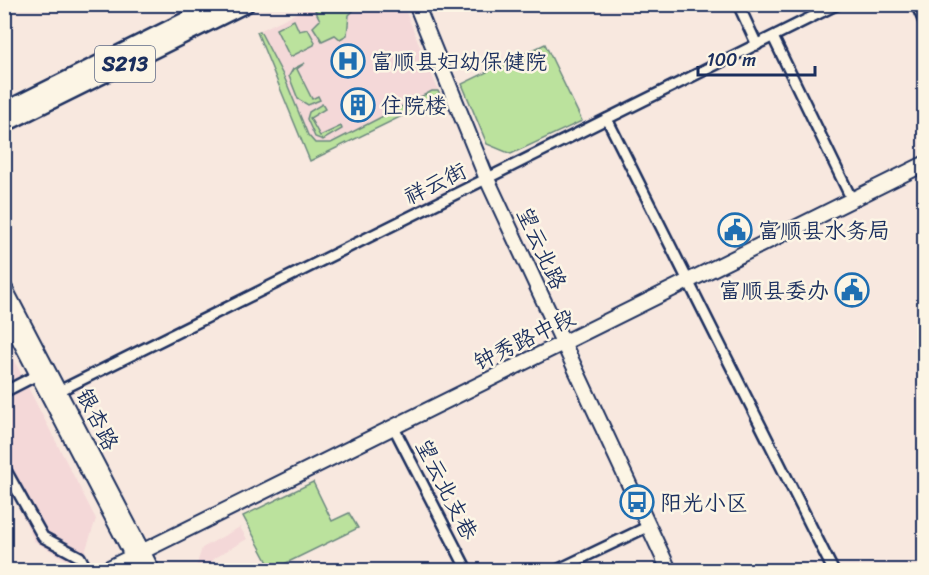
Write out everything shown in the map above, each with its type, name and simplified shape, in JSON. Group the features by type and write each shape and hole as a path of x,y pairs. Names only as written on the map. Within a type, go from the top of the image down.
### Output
{"main road":[{"name":"S213","path":"4,111 219,4"},
{"name":"S213","path":"4,124 246,4"}],"street":[{"name":"望云北路","path":"416,4 487,179 669,570"},
{"path":"738,4 757,45"},
{"name":"祥云街","path":"55,393 838,4"},
{"path":"916,4 924,22"},
{"path":"773,37 852,200"},
{"path":"607,119 833,570"},
{"name":"钟秀路中段","path":"105,570 924,164"},
{"name":"银杏路","path":"4,287 137,554 152,570"},
{"name":"银杏路","path":"4,310 39,374 55,393"},
{"path":"4,392 39,374"},
{"name":"望云北支巷","path":"393,426 467,570"},
{"path":"4,467 42,537 80,557 87,570"},
{"path":"557,570 648,526"},
{"name":"银杏路","path":"137,554 140,570"}],"shaded area":[{"name":"富顺县妇幼保健院","path":"313,5 403,5 441,97 310,161 257,32"},
{"path":"4,341 96,519 80,567 73,570 67,570 66,560 34,541 5,475"},
{"path":"240,527 247,539 214,558 210,570 195,570 202,548"}],"green space":[{"path":"327,4 359,5 349,15 347,35 340,39 335,35 322,41 313,27 320,20 315,10"},
{"path":"294,20 299,31 308,29 315,42 314,45 290,57 276,29"},
{"path":"260,31 285,79 308,135 315,143 331,143 432,91 438,91 441,97 310,161 257,32"},
{"path":"545,44 582,121 511,154 487,144 462,84"},
{"path":"305,63 297,69 312,99 318,96 320,100 308,105 298,99 289,76 293,69"},
{"path":"322,104 325,109 310,118 320,136 341,126 342,129 323,140 315,137 307,119 309,112"},
{"path":"313,482 332,521 349,513 358,528 272,570 243,516"}],"place":[{"name":"富顺县妇幼保健院","path":"348,61"},
{"name":"住院楼","path":"358,105"},
{"name":"富顺县水务局","path":"735,230"},
{"name":"富顺县委办","path":"852,290"},
{"name":"阳光小区","path":"637,502"}]}
